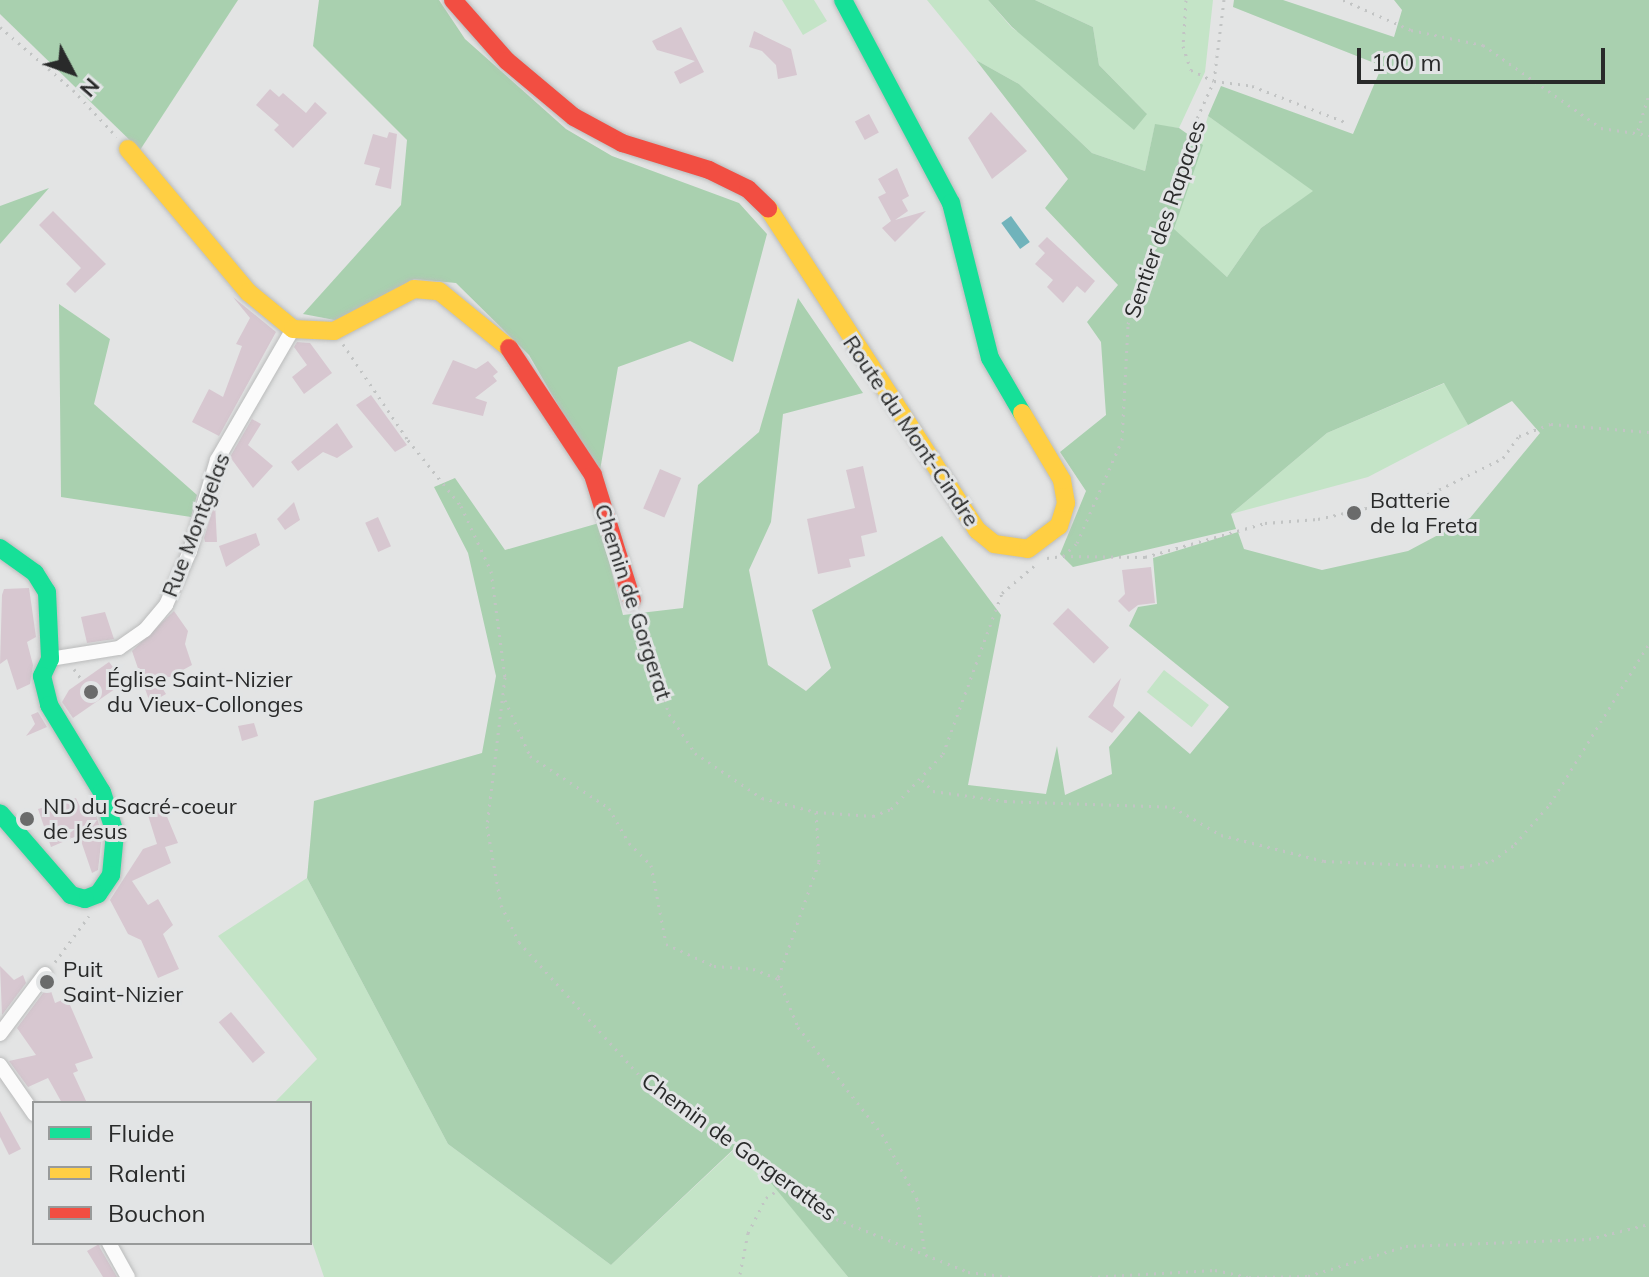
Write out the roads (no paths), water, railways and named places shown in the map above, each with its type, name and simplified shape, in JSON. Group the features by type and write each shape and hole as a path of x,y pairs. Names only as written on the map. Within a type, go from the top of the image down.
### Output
{"street":[{"name":"Route du Mont-Cindre","path":"453,0 507,61 574,117 622,143 709,170 748,189 776,216 820,295 977,530 994,544 1028,549 1059,526 1066,503 1062,480 990,358 951,203 843,0"},
{"path":"128,149 248,292 293,329"},
{"name":"Chemin de Gorgerat","path":"293,329 334,331 414,289 439,291 461,304 516,355 593,475 632,600"},
{"name":"Rue Montgelas","path":"50,659 119,648 145,630 166,605 190,551 217,460 293,329"},
{"path":"0,548 35,573 47,592 50,659 42,676 49,705 102,792 115,833 111,875 98,894 85,899 71,895 0,813"},
{"path":"0,1034 45,974"},
{"path":"0,1065 32,1111"},
{"path":"110,1245 128,1277"}],"water":[{"path":"1011,216 1030,242 1020,249 1001,223"}],"place":[{"name":"Batterie de la Freta","path":"1354,513"},
{"name":"Église Saint-Nizier du Vieux-Collonges","path":"91,692"},
{"name":"ND du Sacré-coeur de Jésus","path":"27,819"},
{"name":"Puit Saint-Nizier","path":"47,982"}]}
